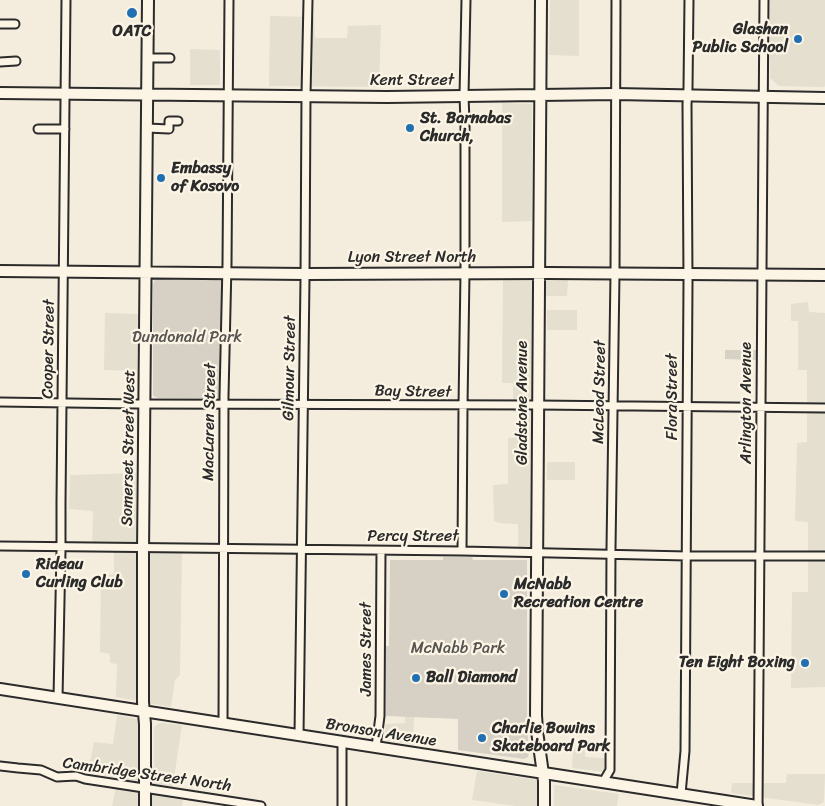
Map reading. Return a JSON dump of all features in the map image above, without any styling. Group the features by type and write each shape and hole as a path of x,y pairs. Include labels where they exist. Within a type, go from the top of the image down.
{"main road":[{"name":"Somerset Street West","path":"145,806 143,548 148,0"},
{"name":"Gladstone Avenue","path":"541,0 536,720 543,773 544,806"},
{"name":"Kent Street","path":"0,94 387,96 615,94 825,98"},
{"name":"Lyon Street North","path":"0,271 305,274 825,275"},
{"name":"Bronson Avenue","path":"0,689 757,806"}],"street":[{"name":"Cooper Street","path":"58,698 66,0"},
{"name":"MacLaren Street","path":"223,724 224,404 229,0"},
{"name":"Gilmour Street","path":"299,735 308,0"},
{"path":"462,551 466,0"},
{"name":"McLeod Street","path":"603,782 610,770 616,0"},
{"name":"Flora Street","path":"681,794 685,751 687,556 687,95 689,0"},
{"name":"Arlington Avenue","path":"757,806 764,0"},
{"path":"0,24 15,24"},
{"path":"147,58 170,58"},
{"path":"0,62 16,61"},
{"path":"147,128 169,129 169,121 178,121"},
{"path":"38,129 65,129"},
{"name":"Bay Street","path":"0,402 825,408"},
{"name":"Percy Street","path":"0,546 462,551 687,556 825,556"},
{"name":"James Street","path":"376,747 380,716 381,551"},
{"path":"342,742 342,806"},
{"name":"Cambridge Street North","path":"0,766 41,770 57,777 76,776 85,779 261,806"}],"shaded area":[{"path":"550,0 579,0 579,56 549,55"},
{"name":"Glashan Public School","path":"770,0 825,0 824,87 779,86 770,78"},
{"path":"270,16 314,17 315,38 347,38 348,26 381,25 379,87 269,86"},
{"path":"190,49 220,50 220,85 190,85"},
{"path":"502,103 532,104 532,221 502,222"},
{"path":"503,280 568,280 567,296 532,296 530,550 518,548 518,524 494,521 493,485 508,484 508,438 518,437 519,411 513,412 513,383 502,383"},
{"path":"808,302 809,312 825,313 825,687 791,688 792,592 808,592 808,522 795,521 797,443 807,442 807,370 798,370 798,321 791,321 791,304"},
{"path":"547,310 577,310 577,330 547,330"},
{"path":"105,313 138,314 137,371 104,370"},
{"path":"547,462 575,462 575,480 547,480"},
{"path":"136,473 136,553 182,553 180,675 175,680 171,707 116,697 117,664 110,663 110,654 100,652 101,575 114,574 114,552 92,552 93,511 69,509 70,475"},
{"path":"117,715 138,719 139,765 154,767 154,728 157,724 182,725 171,798 183,800 182,806 112,806 118,778 88,772 94,742 113,744"},
{"path":"405,716 414,716 413,745 385,740 386,724 405,723"},
{"path":"573,748 585,749 585,757 605,758 604,772 572,768"},
{"path":"477,771 538,780 537,806 515,806 472,800"},
{"path":"787,774 825,774 823,803 818,805 731,793 732,783 786,783"},
{"path":"554,785 619,794 617,806 554,806"}],"green space":[{"name":"Dundonald Park","path":"158,278 220,278 222,280 220,397 218,399 159,398 153,395 153,285 154,281"},
{"path":"725,350 756,350 756,360 725,359"},
{"name":"McNabb Park","path":"443,557 472,557 473,560 527,560 527,724 529,753 528,757 524,759 458,750 458,719 386,716 386,646 389,646 390,560 443,560"}],"place":[{"name":"OATC","path":"132,13"},
{"name":"Glashan Public School","path":"798,39"},
{"name":"St. Barnabas Church,","path":"410,128"},
{"name":"Embassy of Kosovo","path":"161,178"},
{"name":"Rideau Curling Club","path":"26,574"},
{"name":"McNabb Recreation Centre","path":"504,594"},
{"name":"Ten Eight Boxing","path":"805,663"},
{"name":"Ball Diamond","path":"416,678"},
{"name":"Charlie Bowins Skateboard Park","path":"482,738"}]}
